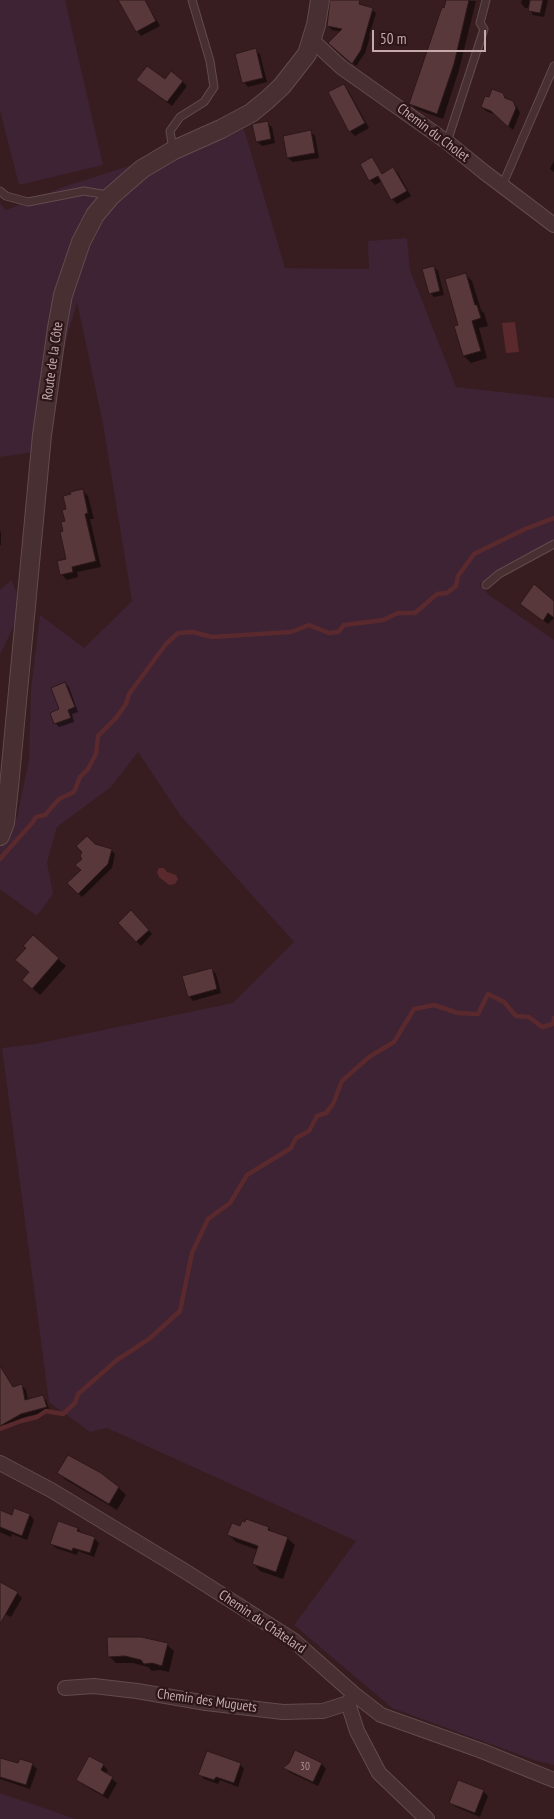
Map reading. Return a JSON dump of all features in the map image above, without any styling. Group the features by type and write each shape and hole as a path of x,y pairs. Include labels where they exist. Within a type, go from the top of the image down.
{"street":[{"name":"Route de la Côte","path":"0,836 5,823 9,787 42,435 57,328 64,295 81,242 95,215 111,196 142,170 174,150 221,129 250,113 282,86 306,54 312,40 320,0"},
{"name":"Chemin du Cholet","path":"312,40 341,67 448,142 554,225"},
{"name":"Chemin du Châtelard","path":"0,1463 84,1510 293,1640 351,1699 381,1715 482,1751 554,1780"},
{"name":"Chemin des Muguets","path":"65,1688 94,1686 206,1703 283,1712 323,1711 351,1699"},
{"path":"351,1699 357,1731 379,1772 427,1819"}],"lane":[{"path":"174,150 170,131 180,117 204,102 214,87 210,61 192,0"},
{"path":"448,142 484,29 480,23 486,0"},
{"path":"502,186 554,66"},
{"path":"0,191 6,196 28,202 84,191 111,196"},
{"path":"486,585 499,574 554,544"}],"shaded area":[{"path":"0,0 65,0 103,165 19,185 0,111"},
{"path":"244,129 285,268 369,269 368,241 407,238 410,270 456,387 554,398 554,541 479,584 489,595 554,640 554,1765 534,1760 392,1708 294,1625 356,1541 107,1428 90,1432 49,1402 2,1048 35,1044 233,1003 294,942 180,815 138,752 111,787 57,827 47,862 53,894 37,916 0,889 0,847 17,817 29,760 31,689 40,615 84,648 132,601 103,424 77,302 35,452 0,457 0,203 6,210 63,187"},
{"path":"515,322 519,352 506,353 502,323"},
{"path":"11,580 23,606 0,655 0,590"},
{"path":"159,868 164,868 167,872 176,875 178,879 175,884 169,885 159,877 157,872"},
{"path":"0,1793 76,1819 0,1819"}],"building":[{"path":"118,0 145,0 156,21 136,32"},
{"path":"330,0 360,0 359,4 373,8 361,50 352,64 328,43 342,29 327,26"},
{"path":"446,0 469,0 454,64 437,114 409,104"},
{"path":"530,0 543,0 540,13 528,11"},
{"path":"256,48 263,78 242,83 235,54"},
{"path":"147,66 165,79 171,71 183,81 167,102 136,80"},
{"path":"344,84 365,123 349,132 328,92"},
{"path":"492,89 503,93 505,98 513,101 516,108 508,127 491,111 481,107 485,96 489,97"},
{"path":"268,121 271,139 256,142 252,124"},
{"path":"311,130 315,153 287,158 283,136"},
{"path":"372,157 382,174 393,167 407,191 391,200 378,176 369,181 360,164"},
{"path":"434,266 440,291 429,294 422,269"},
{"path":"466,273 475,305 477,305 481,318 472,321 481,351 463,356 454,326 458,325 445,279"},
{"path":"83,489 88,513 85,514 96,561 72,567 73,572 60,575 57,561 66,559 60,532 63,531 61,522 65,521 62,510 66,509 63,496"},
{"path":"534,584 554,601 554,618 548,613 543,621 520,604"},
{"path":"65,682 75,707 68,710 71,718 54,724 50,713 59,709 51,688"},
{"path":"87,836 95,844 112,849 108,864 78,894 67,883 81,870 75,865 82,859 80,856 82,852 76,846"},
{"path":"131,910 149,930 136,942 118,923"},
{"path":"33,935 59,958 32,989 22,980 29,972 15,960 26,948 23,946"},
{"path":"212,968 217,989 188,997 182,976"},
{"path":"0,1366 13,1387 22,1384 25,1400 43,1395 47,1407 21,1414 0,1426"},
{"path":"68,1455 101,1473 119,1487 109,1504 57,1473"},
{"path":"14,1508 30,1514 22,1536 0,1527 0,1510 12,1515"},
{"path":"246,1519 269,1527 268,1530 288,1537 276,1572 252,1564 258,1546 227,1535 232,1523 240,1526 242,1521 245,1522"},
{"path":"58,1521 78,1528 77,1531 95,1537 90,1553 73,1548 72,1551 50,1544"},
{"path":"0,1582 18,1592 0,1624"},
{"path":"107,1637 141,1637 168,1643 162,1666 152,1663 144,1664 141,1660 125,1656 108,1657"},
{"path":"295,1750 322,1763 313,1782 283,1768 289,1763"},
{"path":"207,1751 241,1763 234,1783 216,1777 214,1780 198,1775"},
{"path":"89,1756 104,1764 101,1770 113,1777 103,1795 76,1780"},
{"path":"0,1758 18,1763 20,1759 33,1763 26,1785 0,1777"},
{"path":"458,1780 484,1790 475,1813 449,1803"}],"waterway":[{"path":"0,859 36,817 45,815 59,799 74,792 80,777 88,769 96,754 98,736 116,718 126,704 129,694 166,644 178,633 193,632 212,637 291,632 309,625 329,633 338,632 344,625 383,620 398,613 415,613 437,594 447,593 456,586 458,576 474,554 525,529 554,518"},
{"path":"0,1429 37,1417 46,1411 63,1414 75,1403 78,1394 117,1360 149,1339 180,1311 192,1253 208,1219 230,1203 247,1175 291,1148 296,1138 309,1131 317,1116 326,1113 333,1104 342,1081 369,1057 394,1042 414,1009 434,1005 458,1013 478,1014 488,994 504,1002 516,1016 529,1017 542,1027 553,1024 554,1018"}]}
